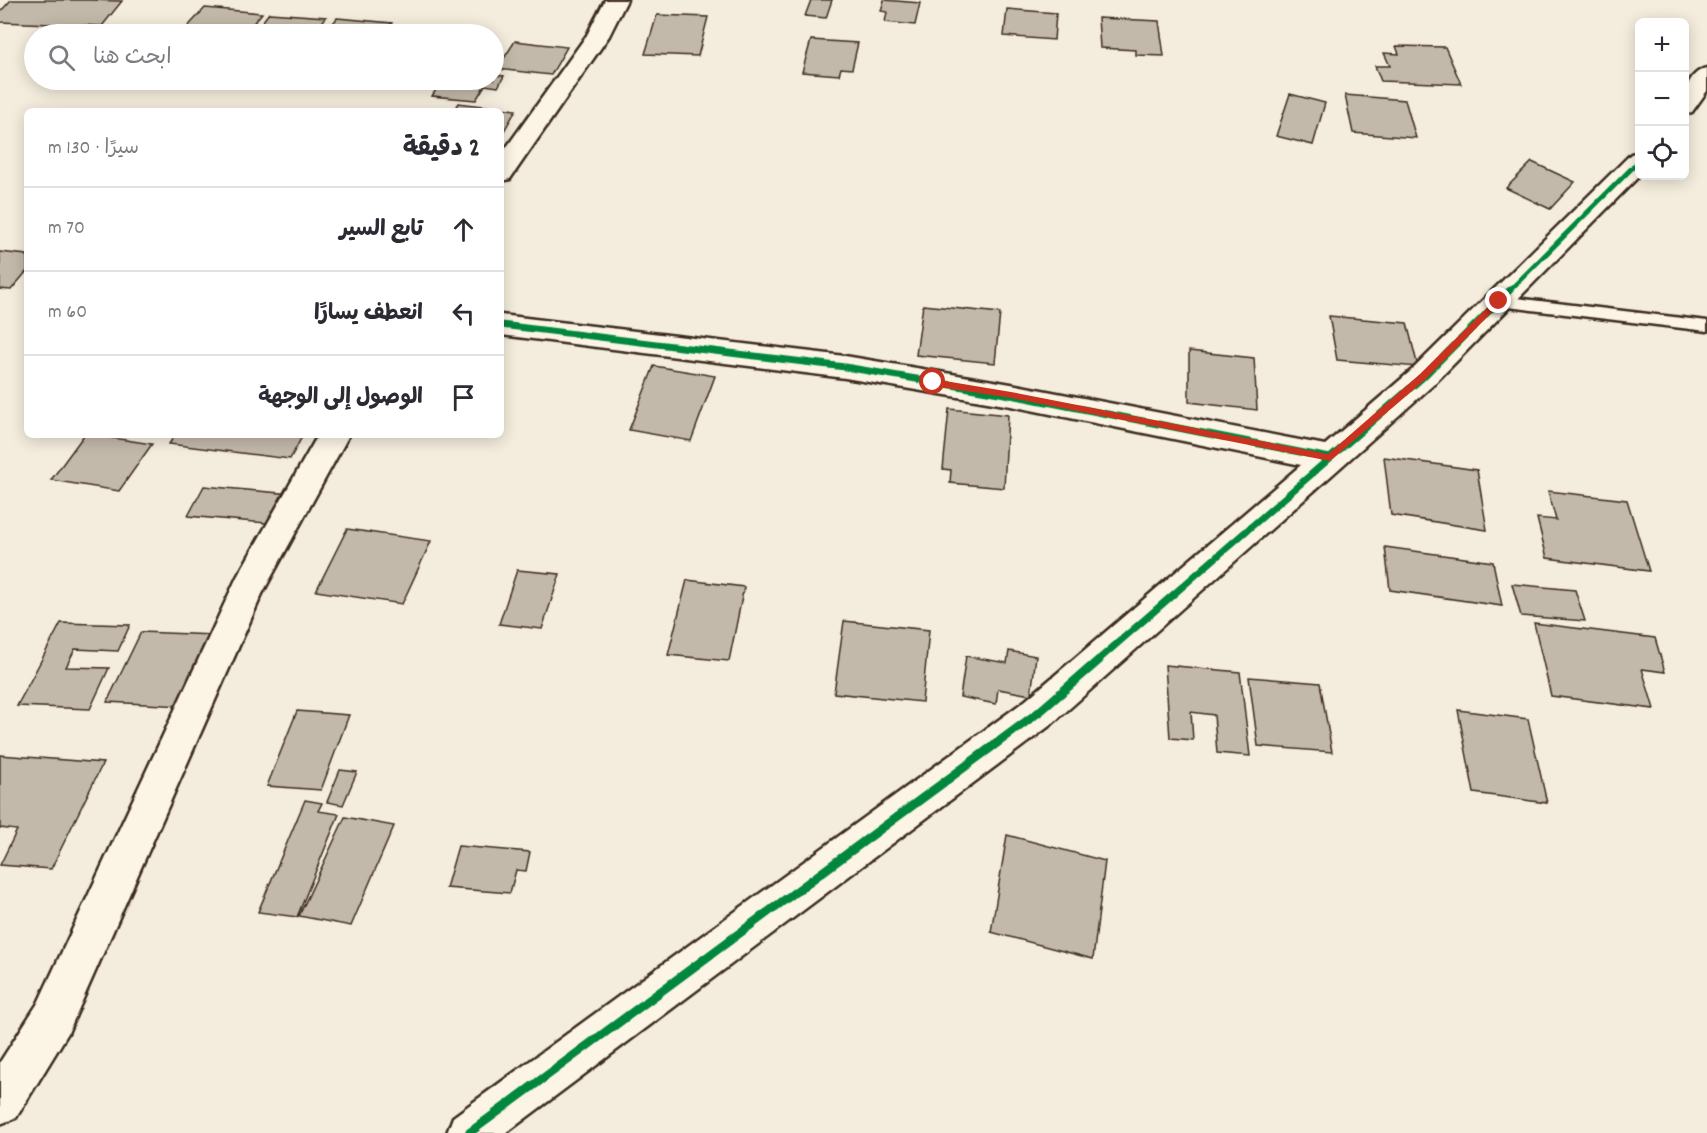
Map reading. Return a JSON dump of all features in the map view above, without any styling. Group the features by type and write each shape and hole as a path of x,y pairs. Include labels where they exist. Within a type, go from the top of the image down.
{"street":[{"path":"504,169 598,36 616,0"},
{"path":"1689,99 1707,75"},
{"path":"469,1133 1039,712 1423,377 1635,165"},
{"path":"504,325 845,367 1011,395 1330,458"},
{"path":"0,1102 53,1018 249,587 332,438"}],"lane":[{"path":"1499,301 1707,326"}],"building":[{"path":"11,0 122,1 104,24 0,22 0,12"},
{"path":"811,0 832,0 826,18 805,16"},
{"path":"884,0 920,3 915,25 885,22 887,12 881,11"},
{"path":"205,8 262,13 253,24 190,24"},
{"path":"1007,9 1056,13 1054,40 1004,36"},
{"path":"269,13 326,17 321,24 261,24"},
{"path":"657,15 708,17 698,56 645,54"},
{"path":"337,18 392,23 391,24 332,24"},
{"path":"1098,18 1159,21 1164,56 1136,55 1136,50 1100,48"},
{"path":"811,40 858,43 852,69 841,68 839,75 802,72"},
{"path":"515,41 567,47 551,75 504,70 504,58"},
{"path":"1396,46 1445,47 1461,84 1381,81 1375,66 1390,66 1384,53 1399,54"},
{"path":"436,90 482,90 476,100 432,96"},
{"path":"1290,94 1325,103 1313,145 1276,136"},
{"path":"1345,95 1405,100 1416,138 1353,133"},
{"path":"458,103 499,108 455,108"},
{"path":"504,109 516,110 504,131"},
{"path":"1532,162 1575,182 1550,209 1506,188"},
{"path":"0,252 24,255 24,275 11,290 0,289"},
{"path":"923,305 1000,313 995,363 916,355"},
{"path":"1329,316 1407,323 1418,367 1337,360"},
{"path":"1189,351 1254,358 1257,410 1189,402"},
{"path":"654,366 715,376 691,441 629,430"},
{"path":"949,409 1008,415 1004,488 950,483 951,470 943,469"},
{"path":"82,438 113,438 152,444 119,491 51,480"},
{"path":"173,438 301,438 290,459 169,444"},
{"path":"1384,457 1477,470 1487,530 1391,515"},
{"path":"204,486 291,494 277,524 188,516"},
{"path":"1548,491 1627,500 1649,571 1547,558 1537,518 1556,520"},
{"path":"347,529 431,541 402,604 316,591"},
{"path":"1385,547 1493,562 1502,606 1390,590"},
{"path":"517,570 560,574 542,629 499,624"},
{"path":"687,580 744,587 729,661 668,655"},
{"path":"1512,584 1575,590 1585,621 1521,616"},
{"path":"844,621 929,630 922,702 834,693"},
{"path":"61,623 130,625 118,651 75,649 66,667 109,668 90,709 17,706"},
{"path":"1534,623 1655,638 1665,672 1642,669 1654,709 1551,696"},
{"path":"141,632 214,635 183,706 107,702"},
{"path":"1009,651 1036,656 1031,695 998,689 996,704 960,697 966,656 1007,663"},
{"path":"1165,665 1240,672 1250,756 1217,753 1214,715 1191,712 1193,740 1170,738"},
{"path":"1249,677 1320,683 1332,752 1258,746"},
{"path":"1458,710 1528,719 1547,803 1474,793"},
{"path":"297,711 349,715 321,790 267,786"},
{"path":"0,755 103,763 51,869 0,865 17,830 0,828"},
{"path":"340,770 357,772 343,805 327,802"},
{"path":"305,800 322,803 318,811 339,814 297,917 258,912"},
{"path":"345,817 394,826 351,926 299,916"},
{"path":"1007,835 1105,861 1093,959 991,932"},
{"path":"458,846 530,852 526,871 516,870 510,893 446,888"}],"cycle path":[{"path":"469,1133 1039,712 1423,377 1635,165"},
{"path":"504,325 845,367 1011,395 1330,458"}],"route":[{"path":"933,382 1011,395 1330,458 1423,377 1499,301"}]}
